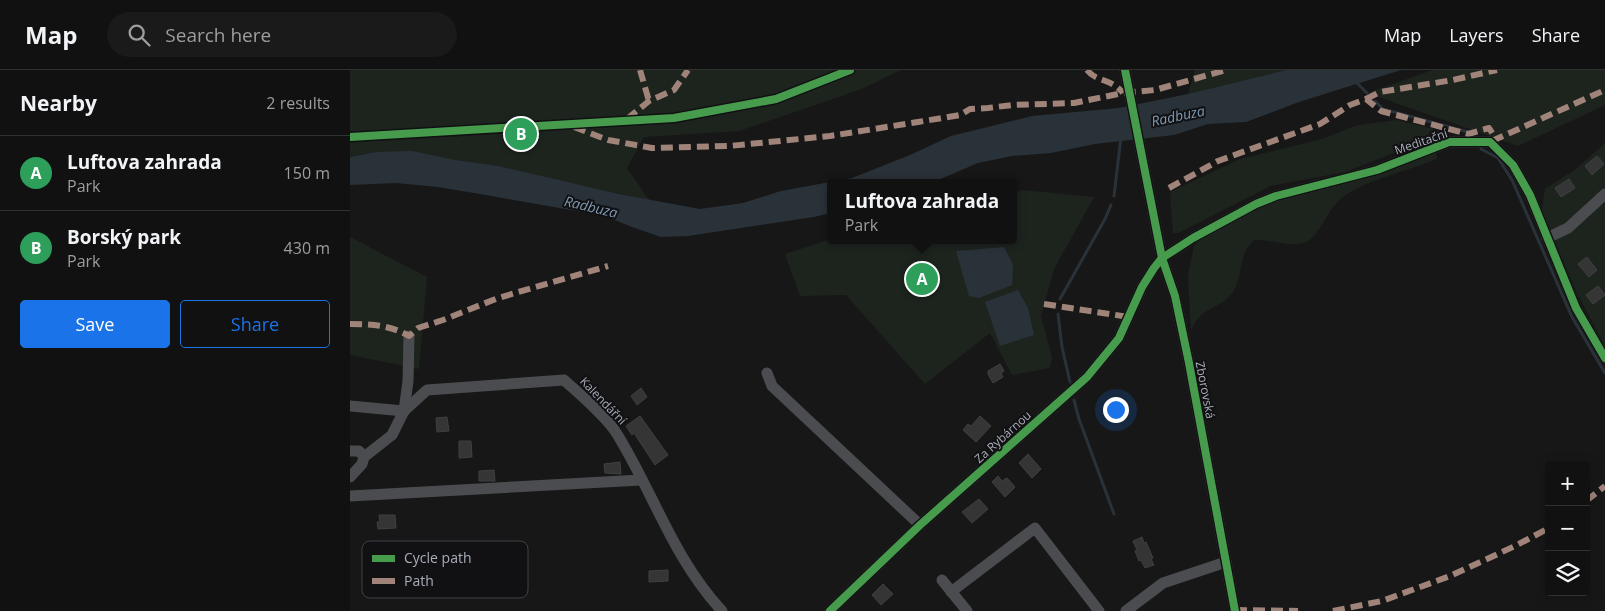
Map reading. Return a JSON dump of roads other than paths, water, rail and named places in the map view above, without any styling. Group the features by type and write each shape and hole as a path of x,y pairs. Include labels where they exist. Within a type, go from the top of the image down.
{"street":[{"name":"Zborovská","path":"1125,70 1162,258 1175,296 1235,611"},
{"name":"Meditační","path":"1162,258 1256,204 1276,196 1377,170 1450,142 1490,142 1513,165 1530,195 1576,308 1605,358"},
{"path":"1547,238 1568,228 1605,194"},
{"name":"Za Rybárnou","path":"830,611 920,525 1087,378 1119,338 1142,288 1162,258"},
{"path":"350,477 362,464 364,457 392,435 404,411 408,381 409,336"},
{"path":"767,373 772,386 920,525"},
{"name":"Kalendářní","path":"404,411 427,390 564,380 584,398 616,433 672,541 706,593 722,611"},
{"path":"350,406 404,411"},
{"path":"350,450 359,451 364,457"},
{"path":"350,496 642,480"},
{"path":"952,592 1035,528 1099,611"},
{"path":"1126,611 1163,583 1226,562"},
{"path":"942,580 967,611"}],"water":[{"name":"Radbuza","path":"1286,70 1401,70 1299,102 1246,122 1208,124 1174,135 1095,144 1051,153 1012,156 978,163 940,179 847,179 910,155 951,136 1032,116 1119,108 1188,94"},
{"name":"Radbuza","path":"412,151 498,166 619,194 700,209 743,203 781,191 827,183 827,214 688,236 661,237 605,216 438,187 396,183 350,185 350,157 376,152"},
{"path":"1004,247 1013,265 1012,285 979,298 969,296 956,251"},
{"path":"1018,290 1028,308 1034,335 1000,346 985,302"}],"waterway":[{"path":"1355,81 1367,93"},
{"path":"1375,101 1383,109 1468,132"},
{"path":"1114,196 1121,137"},
{"path":"1481,149 1498,158 1512,180 1572,317 1605,373"},
{"path":"1060,299 1111,205"},
{"path":"1058,314 1062,347 1070,382"},
{"path":"1074,400 1079,419 1114,514"}],"place":[{"name":"Borský park","path":"521,134"},
{"name":"Luftova zahrada","path":"922,279"}]}
